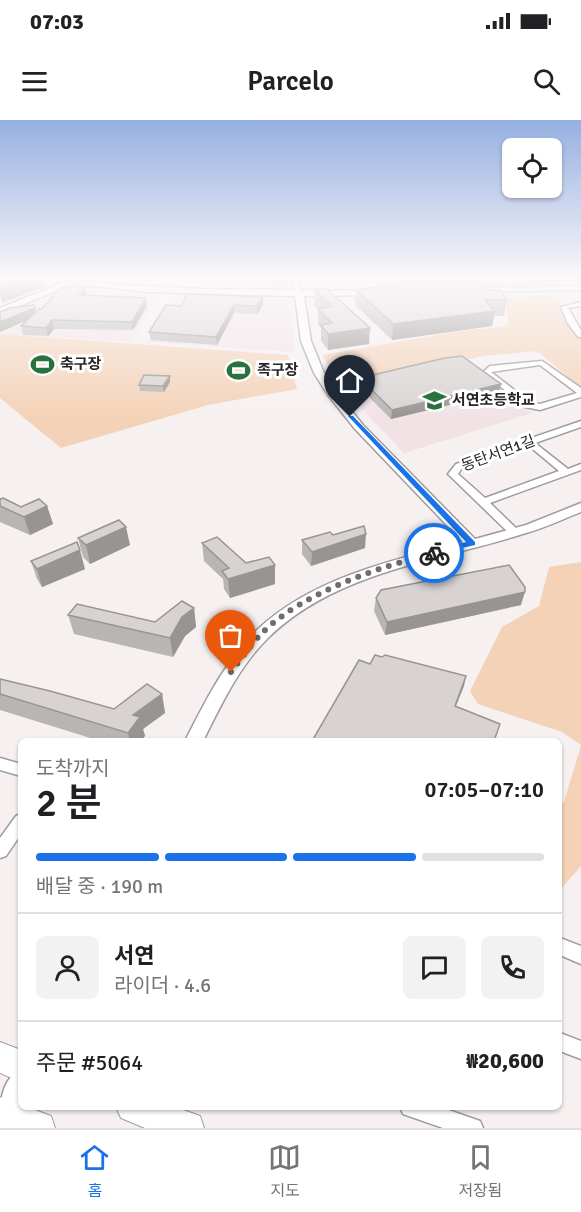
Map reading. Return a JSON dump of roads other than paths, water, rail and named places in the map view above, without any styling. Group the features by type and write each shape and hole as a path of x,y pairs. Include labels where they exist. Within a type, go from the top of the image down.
{"main road":[{"path":"0,1057 18,1065"},
{"path":"140,1110 188,1128"},
{"path":"2,1114 39,1128"}],"street":[{"path":"304,325 306,341 319,372 333,395 359,427 472,543"},
{"path":"542,363 581,393 540,407 528,405 487,372 490,368 542,363"},
{"name":"동탄서연1길","path":"483,502 453,474 455,469 581,424"},
{"path":"530,442 566,472"},
{"path":"515,533 483,502 581,467"},
{"path":"196,738 231,672 263,632 285,615 360,578 426,555 515,533 581,507"},
{"path":"0,764 18,769"},
{"path":"0,850 18,825"},
{"path":"562,948 581,955"},
{"path":"562,1042 581,1050"},
{"path":"2,1114 18,1087"},
{"path":"419,1110 473,1128"}],"place":[{"name":"축구장","path":"42,364"},
{"name":"족구장","path":"239,370"},
{"name":"서연초등학교","path":"434,400"}]}
